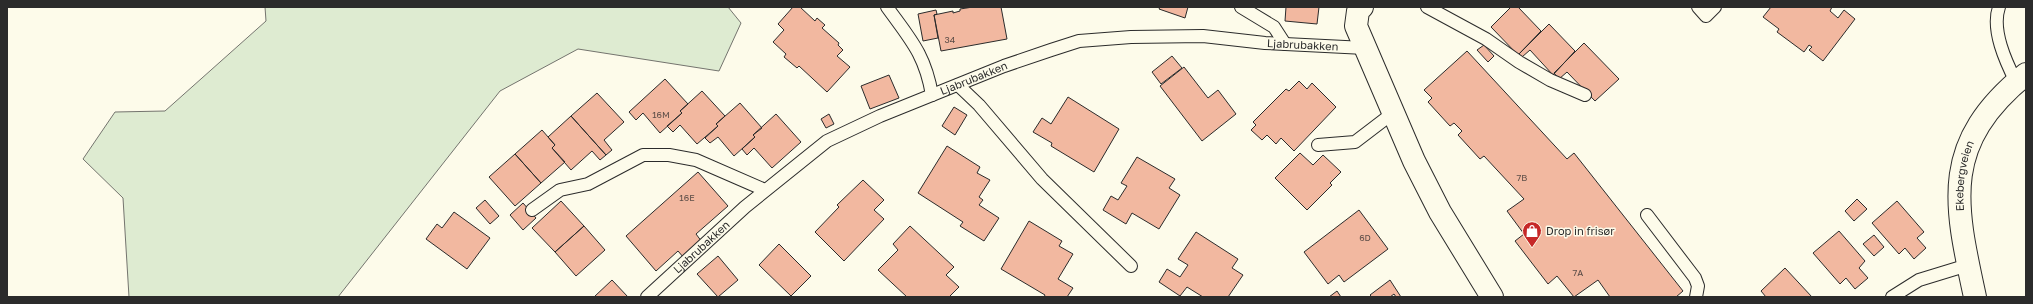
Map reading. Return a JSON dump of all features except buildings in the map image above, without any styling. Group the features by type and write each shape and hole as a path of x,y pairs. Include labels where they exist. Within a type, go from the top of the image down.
{"street":[{"path":"1362,7 1358,11 1356,26 1364,48 1393,113 1440,212 1492,297"},
{"name":"Ekebergveien","path":"1975,297 1959,211 1959,191 1963,161 1974,133 2021,78"}],"lane":[{"path":"887,7 917,49 928,72 932,95"},
{"path":"1241,7 1274,26 1285,44"},
{"path":"1427,7 1486,39 1519,62 1550,80 1585,95"},
{"path":"1698,7 1706,16 1715,7"},
{"path":"1999,7 1997,13 1998,33 2008,65 2021,78"},
{"name":"Ljabrubakken","path":"647,297 765,190 827,141 880,116 1004,66 1079,42 1131,37 1203,36 1285,44 1364,48"},
{"path":"958,85 979,105 1042,179 1131,266"},
{"path":"1318,145 1355,142 1393,113"},
{"path":"532,210 560,190 588,184 643,155 669,155 696,160 765,190"},
{"path":"1647,215 1695,278 1698,286 1696,297"},
{"path":"1892,297 1919,280 1968,265"}],"green space":[{"path":"265,7 728,7 741,23 719,71 578,49 500,91 338,297 129,297 123,198 83,159 115,112 165,111 266,21"}],"place":[{"name":"Drop in frisør","path":"1532,248"}]}
